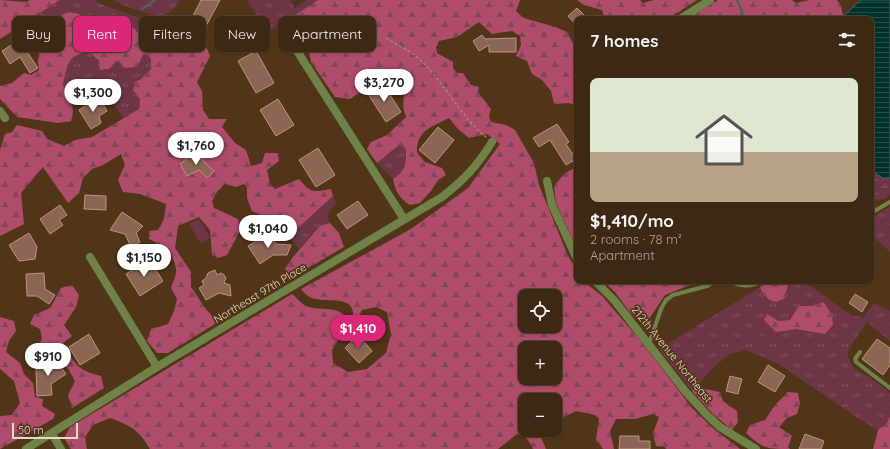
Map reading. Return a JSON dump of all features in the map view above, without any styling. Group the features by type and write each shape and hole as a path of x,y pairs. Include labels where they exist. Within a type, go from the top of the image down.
{"street":[{"path":"685,16 710,0"},
{"path":"298,52 404,219"},
{"name":"Northeast 97th Place","path":"26,449 157,367 442,197 464,179 481,160 492,142"},
{"path":"547,181 552,205 574,253"},
{"path":"90,257 157,367"},
{"name":"212th Avenue Northeast","path":"598,284 614,300 686,391 707,415 720,427 756,449"},
{"path":"52,434 61,449"}],"lane":[{"path":"874,211 890,202"},
{"path":"649,345 666,300 673,295 710,284"},
{"path":"735,284 740,286 751,286 756,284"},
{"path":"860,352 855,359 856,362 890,388"}],"path":[{"path":"386,38 396,45 410,51 418,58 439,81 449,96 476,128 492,142"}],"green space":[{"path":"0,0 26,2 30,0 60,0 35,16 12,16 12,31 0,39"},
{"path":"60,0 93,0 139,18 139,34 134,28 131,27 131,16 90,16 79,13 73,16 73,18 65,25 65,16 36,16"},
{"path":"114,0 180,0 172,11 163,15 158,15 137,10"},
{"path":"247,0 290,0 295,8 307,0 318,0 293,16 278,16 278,26 270,31 270,16 258,16"},
{"path":"318,0 520,0 516,11 524,18 567,32 574,45 574,104 568,103 554,104 551,91 542,80 532,74 527,61 516,56 521,45 520,36 512,31 492,34 479,22 457,37 439,41 436,47 437,53 453,62 453,68 457,73 463,73 471,85 479,87 478,92 491,109 489,116 491,122 506,125 515,130 534,163 539,185 568,256 574,266 574,284 587,284 602,296 640,340 692,408 714,429 740,449 666,449 665,447 656,446 653,433 659,417 653,414 635,419 616,419 610,431 614,449 603,449 596,440 599,419 595,415 576,411 564,417 562,416 562,393 518,393 518,434 498,449 150,449 142,437 133,429 110,418 93,425 85,437 87,449 71,449 64,438 70,427 292,294 304,305 314,308 335,310 344,315 343,330 332,350 333,363 348,372 367,369 386,353 391,334 387,312 376,307 362,310 358,318 353,319 353,311 346,303 341,301 322,300 307,296 301,289 411,229 468,188 500,144 487,134 469,138 458,129 449,118 426,130 419,139 417,153 425,162 442,168 446,175 438,180 431,191 420,203 410,205 398,194 393,179 403,170 406,159 406,149 399,145 377,163 367,149 371,142 387,135 406,117 403,107 404,95 402,80 389,73 350,99 335,97 311,62 309,52 376,52 376,16 294,16"},
{"path":"577,0 640,0 643,3 654,0 697,0 673,16 604,16 602,10 584,5"},
{"path":"718,0 792,0 796,3 809,0 837,0 841,6 843,16 692,16"},
{"path":"69,12 90,16 73,16 73,52 90,52 82,53 72,58 67,67 63,85 73,107 71,121 58,123 17,117 0,99 0,86 12,83 24,73 31,75 39,70 39,52 65,52 65,16 60,16"},
{"path":"131,27 139,34 139,52 206,52 206,46 210,56 197,82 202,91 203,110 209,119 227,119 222,127 235,143 246,150 251,166 262,163 265,153 278,153 279,161 267,170 270,184 275,189 299,179 313,191 331,189 333,196 289,236 278,235 272,232 264,218 252,211 247,198 247,188 244,184 236,187 225,184 217,192 212,201 214,208 238,219 241,229 227,255 218,258 212,255 210,230 199,217 178,226 175,248 191,272 191,287 213,317 215,324 168,353 157,353 147,341 151,329 168,324 174,311 177,299 171,288 176,272 173,259 163,247 149,239 149,231 158,230 164,219 166,204 140,194 123,192 118,180 125,165 121,154 103,165 92,169 83,178 79,193 68,203 43,167 21,193 24,224 0,236 0,150 5,134 12,132 17,125 42,131 47,139 64,146 75,140 92,137 139,109 140,99 133,90 135,82 141,79 151,69 151,59 144,53 137,67 125,68 118,60 109,69 100,70 99,61 90,52 131,52"},
{"path":"90,52 99,61 100,70 109,69 118,60 144,53 152,59 151,69 133,90 140,99 139,110 124,119 95,77 82,84 70,98 63,85 70,62 73,58 82,53"},
{"path":"399,145 406,149 405,163 401,173 393,179 377,163"},
{"path":"574,168 574,242 556,203 554,186 565,173"},
{"path":"874,169 890,176 890,195 883,199 874,200"},
{"path":"333,196 336,203 327,214 330,223 320,226 299,249 289,236"},
{"path":"890,206 890,252 874,237 874,216"},
{"path":"199,219 210,238 201,244 189,224"},
{"path":"330,223 339,233 344,247 291,278 285,269 293,257 320,226"},
{"path":"606,284 692,284 665,295 649,319 638,320 631,314 615,292"},
{"path":"765,284 808,284 852,316 860,316 863,318 874,303 890,311 890,341 867,322 847,354 853,368 875,381 890,393 890,416 887,423 878,430 777,363 746,350 730,354 716,365 692,391 659,349"},
{"path":"765,284 788,284 785,298 776,302 766,297 760,287"},
{"path":"72,285 79,295 76,307 64,325 72,336 63,343 73,361 77,365 86,371 101,376 104,388 72,408 68,395 75,381 69,370 52,351 43,353 38,347 42,338 40,329 30,324 34,315 50,308 61,288"},
{"path":"823,302 832,314 833,325 825,334 796,329 776,332 764,320 767,314 778,321 790,320 799,306 813,306"},
{"path":"0,317 14,321 16,331 9,341 6,352 20,363 24,374 33,383 35,397 43,399 42,406 55,414 53,419 0,449 0,416 12,415 20,403 14,381 0,369"},
{"path":"749,327 767,341 760,350 742,336"},
{"path":"698,384 705,389 720,392 723,401 737,411 738,422 732,430 713,414 692,391"},
{"path":"788,392 798,393 800,404 797,414 787,418 779,427 792,436 788,447 790,449 776,449 761,445 746,433 750,425 765,420 775,405"},
{"path":"890,416 890,449 873,449 878,430 887,423"},
{"path":"525,437 541,437 546,449 533,449"}],"water":[{"path":"861,0 890,0 890,178 884,179 874,172 874,16 843,16"}],"building":[{"path":"201,0 220,0 206,26 206,16 193,16"},
{"path":"577,8 585,16 574,16 574,23 568,16"},
{"path":"482,35 485,39 516,38 516,52 489,52 489,45 479,51 473,41"},
{"path":"12,45 12,52 27,52 38,68 30,73 20,57 10,64 2,51"},
{"path":"257,52 274,83 256,93 238,61"},
{"path":"383,84 401,112 386,122 368,94"},
{"path":"99,97 107,111 99,116 101,123 91,129 79,110"},
{"path":"278,99 294,125 276,136 260,110"},
{"path":"557,124 569,142 566,144 574,156 574,160 566,165 550,140 539,147 533,138"},
{"path":"438,127 454,140 435,163 419,150"},
{"path":"318,148 335,175 316,187 299,160"},
{"path":"193,154 194,156 200,154 204,162 214,171 207,178 199,170 187,176 180,164 186,160 185,158"},
{"path":"85,195 106,196 106,210 84,209"},
{"path":"358,201 368,215 347,229 337,215"},
{"path":"60,205 67,215 59,220 63,225 50,234 40,219"},
{"path":"122,212 143,226 136,233 140,242 131,247 125,234 110,230"},
{"path":"29,233 37,247 35,259 19,261 9,245"},
{"path":"269,233 276,244 291,245 287,255 273,255 260,264 248,246"},
{"path":"149,259 163,281 140,296 126,274"},
{"path":"215,270 217,275 221,273 226,278 224,283 230,285 231,296 219,293 206,300 199,288 204,285 202,281 206,278 208,273"},
{"path":"44,273 45,289 55,295 49,304 37,296 27,296 26,274"},
{"path":"855,294 868,302 862,312 849,303"},
{"path":"89,334 100,353 80,365 69,347"},
{"path":"358,335 372,351 359,363 345,348"},
{"path":"877,339 890,348 890,365 883,375 862,359"},
{"path":"54,357 66,374 51,384 52,395 37,396 36,369"},
{"path":"768,365 785,376 775,392 758,382"},
{"path":"730,376 742,379 738,394 726,391"},
{"path":"805,434 824,441 821,449 799,449"},
{"path":"620,436 639,436 639,441 650,441 650,449 619,449"}],"waterway":[{"path":"142,9 155,0"},
{"path":"737,0 742,11 741,16"}]}
